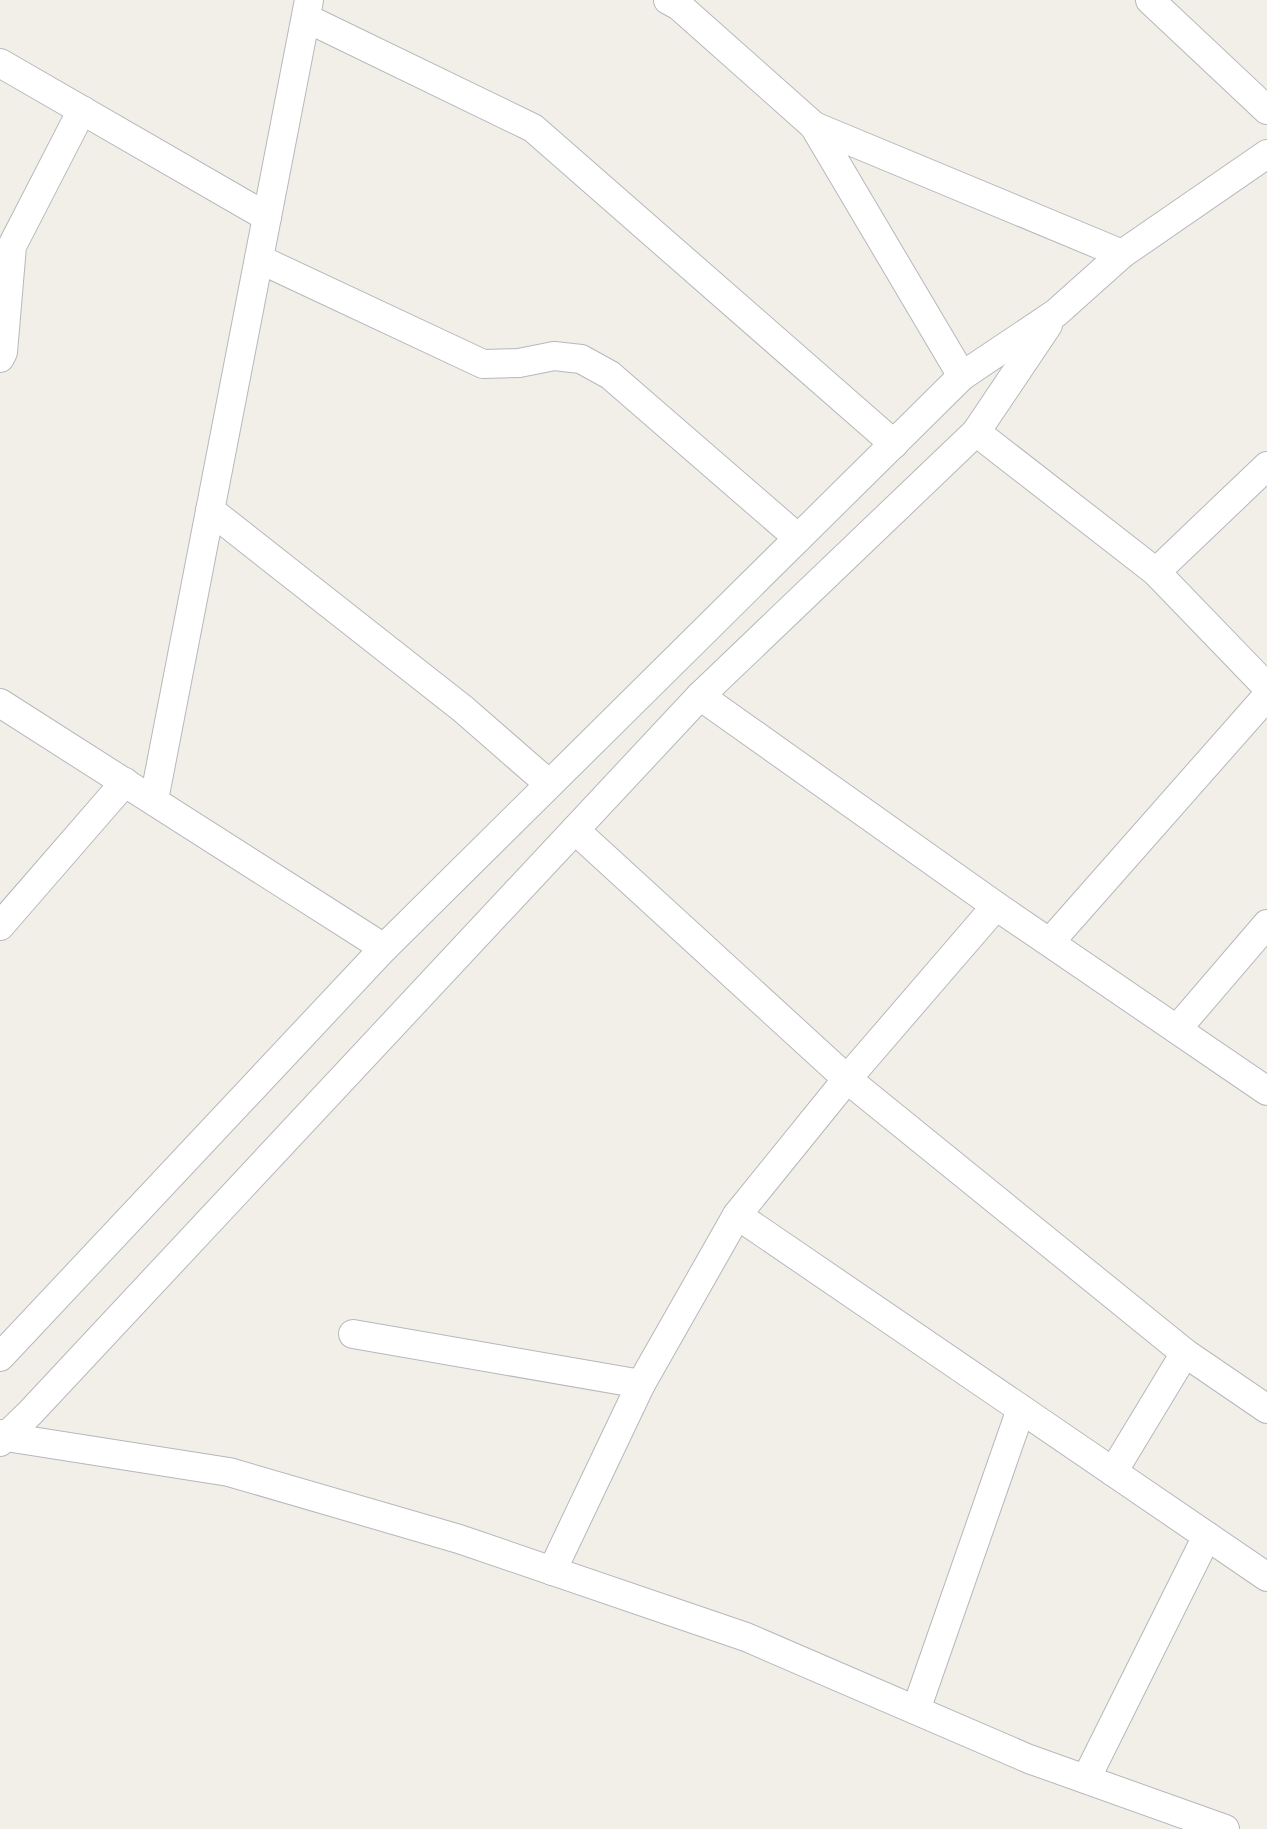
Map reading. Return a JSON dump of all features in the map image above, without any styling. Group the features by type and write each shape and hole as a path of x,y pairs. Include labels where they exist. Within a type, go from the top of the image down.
{"street":[{"path":"668,0 679,6 814,126 962,376"},
{"path":"1150,0 1267,110"},
{"path":"154,800 308,9 534,128 894,444"},
{"path":"0,63 267,217"},
{"path":"0,358 3,352 12,246 82,110"},
{"path":"814,126 1122,254"},
{"path":"0,1357 384,948 962,376 1056,313 1122,254 1267,154"},
{"path":"259,259 483,364 519,363 554,356 581,359 610,375 798,538"},
{"path":"2,1438 700,696 976,432 1056,313"},
{"path":"976,432 1156,572 1267,686"},
{"path":"1156,572 1267,466"},
{"path":"210,510 463,709 550,784"},
{"path":"700,696 996,906 1267,1091"},
{"path":"1050,942 1267,696"},
{"path":"0,703 384,948"},
{"path":"0,926 125,782"},
{"path":"575,830 847,1079 1185,1353 1267,1409"},
{"path":"552,1571 641,1384 737,1215 847,1079 996,906"},
{"path":"1177,1029 1267,924"},
{"path":"737,1215 1267,1577"},
{"path":"353,1334 641,1384"},
{"path":"1114,1472 1185,1353"},
{"path":"916,1710 1022,1409"},
{"path":"2,1438 229,1472 459,1539 746,1637 1029,1759 1225,1829"},
{"path":"1086,1779 1207,1536"}]}
